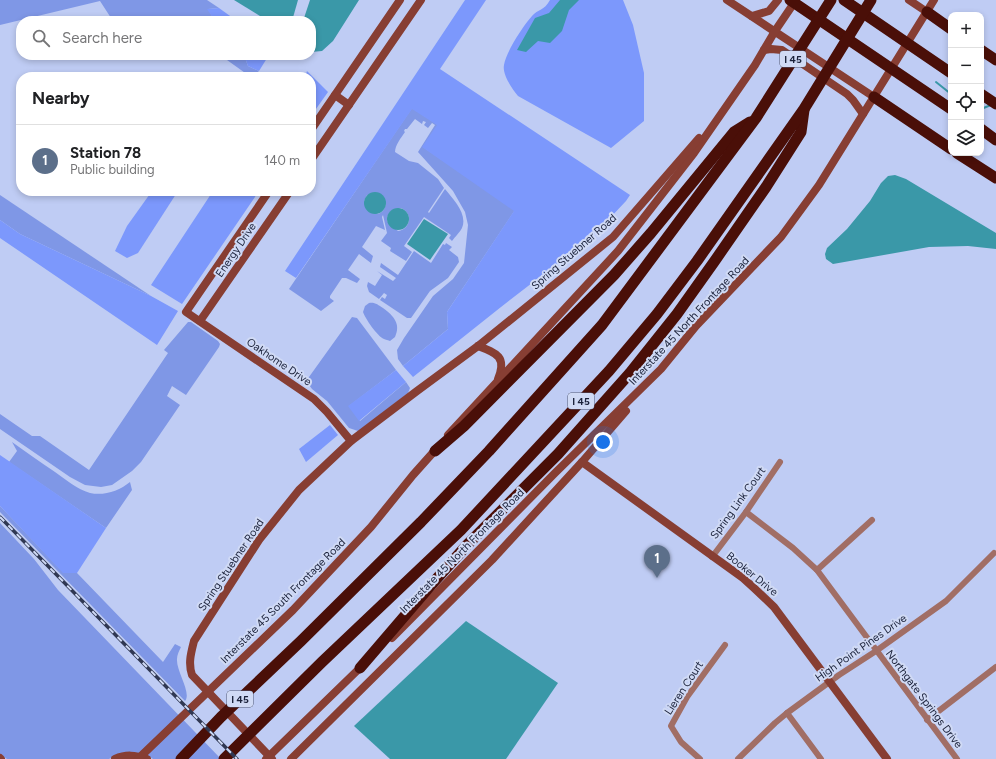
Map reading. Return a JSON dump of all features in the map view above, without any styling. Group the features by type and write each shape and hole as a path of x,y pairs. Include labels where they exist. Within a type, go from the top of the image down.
{"highway":[{"path":"792,0 948,107"},
{"name":"I 45","path":"180,759 421,522 489,451 602,325 756,118 830,0"},
{"path":"844,0 948,71"},
{"name":"I 45","path":"224,759 322,662 460,530 609,371 657,314 697,261 804,110 871,0"},
{"path":"926,12 948,27"},
{"path":"984,52 996,60"},
{"path":"984,96 996,104"},
{"path":"874,97 948,148"},
{"path":"360,668 467,545 558,454 630,373 677,314 770,180 801,132 804,110"},
{"path":"435,451 464,426 614,275 652,233 734,132 756,118"},
{"path":"984,132 996,140"},
{"path":"962,156 996,178"}],"main road":[{"path":"316,123 400,0"},
{"path":"316,153 421,0"},
{"path":"727,0 874,97"},
{"path":"752,16 760,15 769,11 778,0"},
{"path":"435,451 459,421 618,251 694,153 723,112 764,50 792,0"},
{"path":"909,0 926,12"},
{"name":"Interstate 45 North Frontage Road","path":"360,668 397,633 555,473 661,369 696,326 782,237 819,185 934,0"},
{"path":"764,50 782,50 838,88 853,100 862,114"},
{"path":"335,95 349,105"},
{"name":"Spring Stuebner Road","path":"272,759 192,675 190,667 190,656 194,641 264,534 299,490 351,441 478,346 613,237 723,112"},
{"name":"Energy Drive","path":"186,312 266,196"},
{"name":"Energy Drive","path":"200,322 287,196"},
{"name":"Oakhome Drive","path":"186,312 314,399 351,441"},
{"path":"478,346 496,354 501,361 502,370 497,382"},
{"path":"291,759 492,560 582,462 661,369"},
{"name":"Interstate 45 South Frontage Road","path":"138,759 293,610 370,528 413,475 435,451"},
{"name":"Booker Drive","path":"582,462 754,588 774,607 887,759"},
{"path":"266,759 360,668"},
{"path":"115,759 133,755 147,759"}],"street":[{"name":"Spring Link Court","path":"712,557 746,512 780,462"},
{"name":"Northgate Springs Drive","path":"746,512 793,548 817,570 957,759"},
{"path":"817,570 872,520"},
{"name":"High Point Pines Drive","path":"738,759 787,713 946,601 994,553"},
{"name":"Lieren Court","path":"700,759 681,742 671,726 688,697 725,645"},
{"path":"928,720 996,667"},
{"path":"787,713 821,759"}],"shaded area":[{"path":"0,0 207,0 219,8 208,9 212,16 110,16 100,1 38,16 16,16 16,21 0,25"},
{"path":"234,0 298,0 293,16 260,16"},
{"path":"310,0 359,0 333,41 322,51 316,52 316,16 305,16"},
{"path":"465,0 486,0 440,69 630,195 593,236 413,377 403,366 448,329 447,312 514,211 422,147 437,125 412,109 296,278 285,271"},
{"path":"550,0 623,0 633,25 644,73 644,121 611,148 518,96 504,73 505,60 515,39 532,16 546,6"},
{"path":"560,0 579,0 569,10 562,31 550,43 538,41 526,52 517,50 535,18 549,13"},
{"path":"219,8 230,16 212,16 207,9"},
{"path":"227,60 246,60 248,66 259,71 244,72"},
{"path":"246,60 266,60 259,71 248,66"},
{"path":"316,80 328,92 316,109"},
{"path":"412,108 438,125 423,147 515,210 447,312 448,329 403,366 398,359 397,350 404,338 433,296 453,279 464,263 468,225 465,212 453,191 418,152 435,125 432,123 428,128 424,125 426,122 423,121 422,124 415,119 407,129 405,129 405,132 397,144 395,152 409,161 418,163 438,179 444,188 428,212 429,213 445,189 459,207 463,217 462,228 460,231 452,241 449,238 451,235 424,217 404,246 412,252 406,261 390,251 391,248 381,241 387,233 383,215 382,217 385,230 376,226 362,247 373,256 371,263 359,254 348,270 360,279 357,283 346,278 342,278 330,296 330,298 334,301 321,311 289,289","holes":["367,195 386,203 384,209 378,214 364,201","401,208 407,213 409,221 406,227 398,231 387,221 387,217 391,211"]},
{"path":"895,175 906,179 996,233 996,249 968,246 929,247 833,264 826,259 825,254 827,248 847,229 870,201 881,183 888,176"},
{"path":"375,192 383,195 386,203 383,211 375,214 367,211 364,203 367,195"},
{"path":"0,195 151,296 20,234 0,220"},
{"path":"148,196 175,196 138,253 127,258 115,251 127,226"},
{"path":"210,196 256,196 182,304 151,285"},
{"path":"398,208 406,211 409,219 406,227 398,230 390,227 387,219 390,211"},
{"path":"424,219 448,234 430,260 407,244"},
{"path":"0,220 20,234 151,296 178,311 157,345 0,238"},
{"path":"446,243 452,247 449,250 458,257 459,262 448,278 430,291 411,318 407,318 380,300 382,297 385,299 387,295 384,293 379,299 369,292 367,286 368,282 375,286 382,275 377,271 393,281 396,278 380,267 381,263 398,275 414,251 431,263 443,244 445,245"},
{"path":"369,303 375,303 383,308 393,317 397,324 397,332 395,337 390,341 381,337 366,318 363,312 365,306"},
{"path":"352,317 357,318 396,370 349,406 360,421 406,382 410,388 408,393 358,431 349,428 327,401 312,389 307,382 309,377"},
{"path":"188,322 191,322 218,341 220,344 219,347 186,395 172,386 167,396 180,405 141,462 132,471 112,485 101,487 85,485 70,477 0,429 0,414 32,436 40,436 89,470 168,353 164,350"},
{"path":"396,370 406,382 359,421 348,406"},
{"path":"330,425 338,435 306,462 299,449"},
{"path":"12,442 72,484 90,493 106,493 121,488 130,482 132,490 106,528 9,462 17,451"},
{"path":"0,455 106,528 77,573 63,573 0,506"},
{"path":"0,506 63,572 77,573 163,662 175,644 181,647 177,656 177,664 187,693 185,701 0,512"},
{"path":"0,523 34,559 58,590 221,759 153,759 150,757 114,756 109,759 7,759 0,754"},
{"path":"466,621 558,683 506,759 390,759 354,726"}],"waterway":[{"path":"936,82 948,92"},
{"path":"984,108 991,105"}],"railway":[{"path":"0,517 237,759"}],"place":[{"name":"Station 78","path":"657,578"}]}
